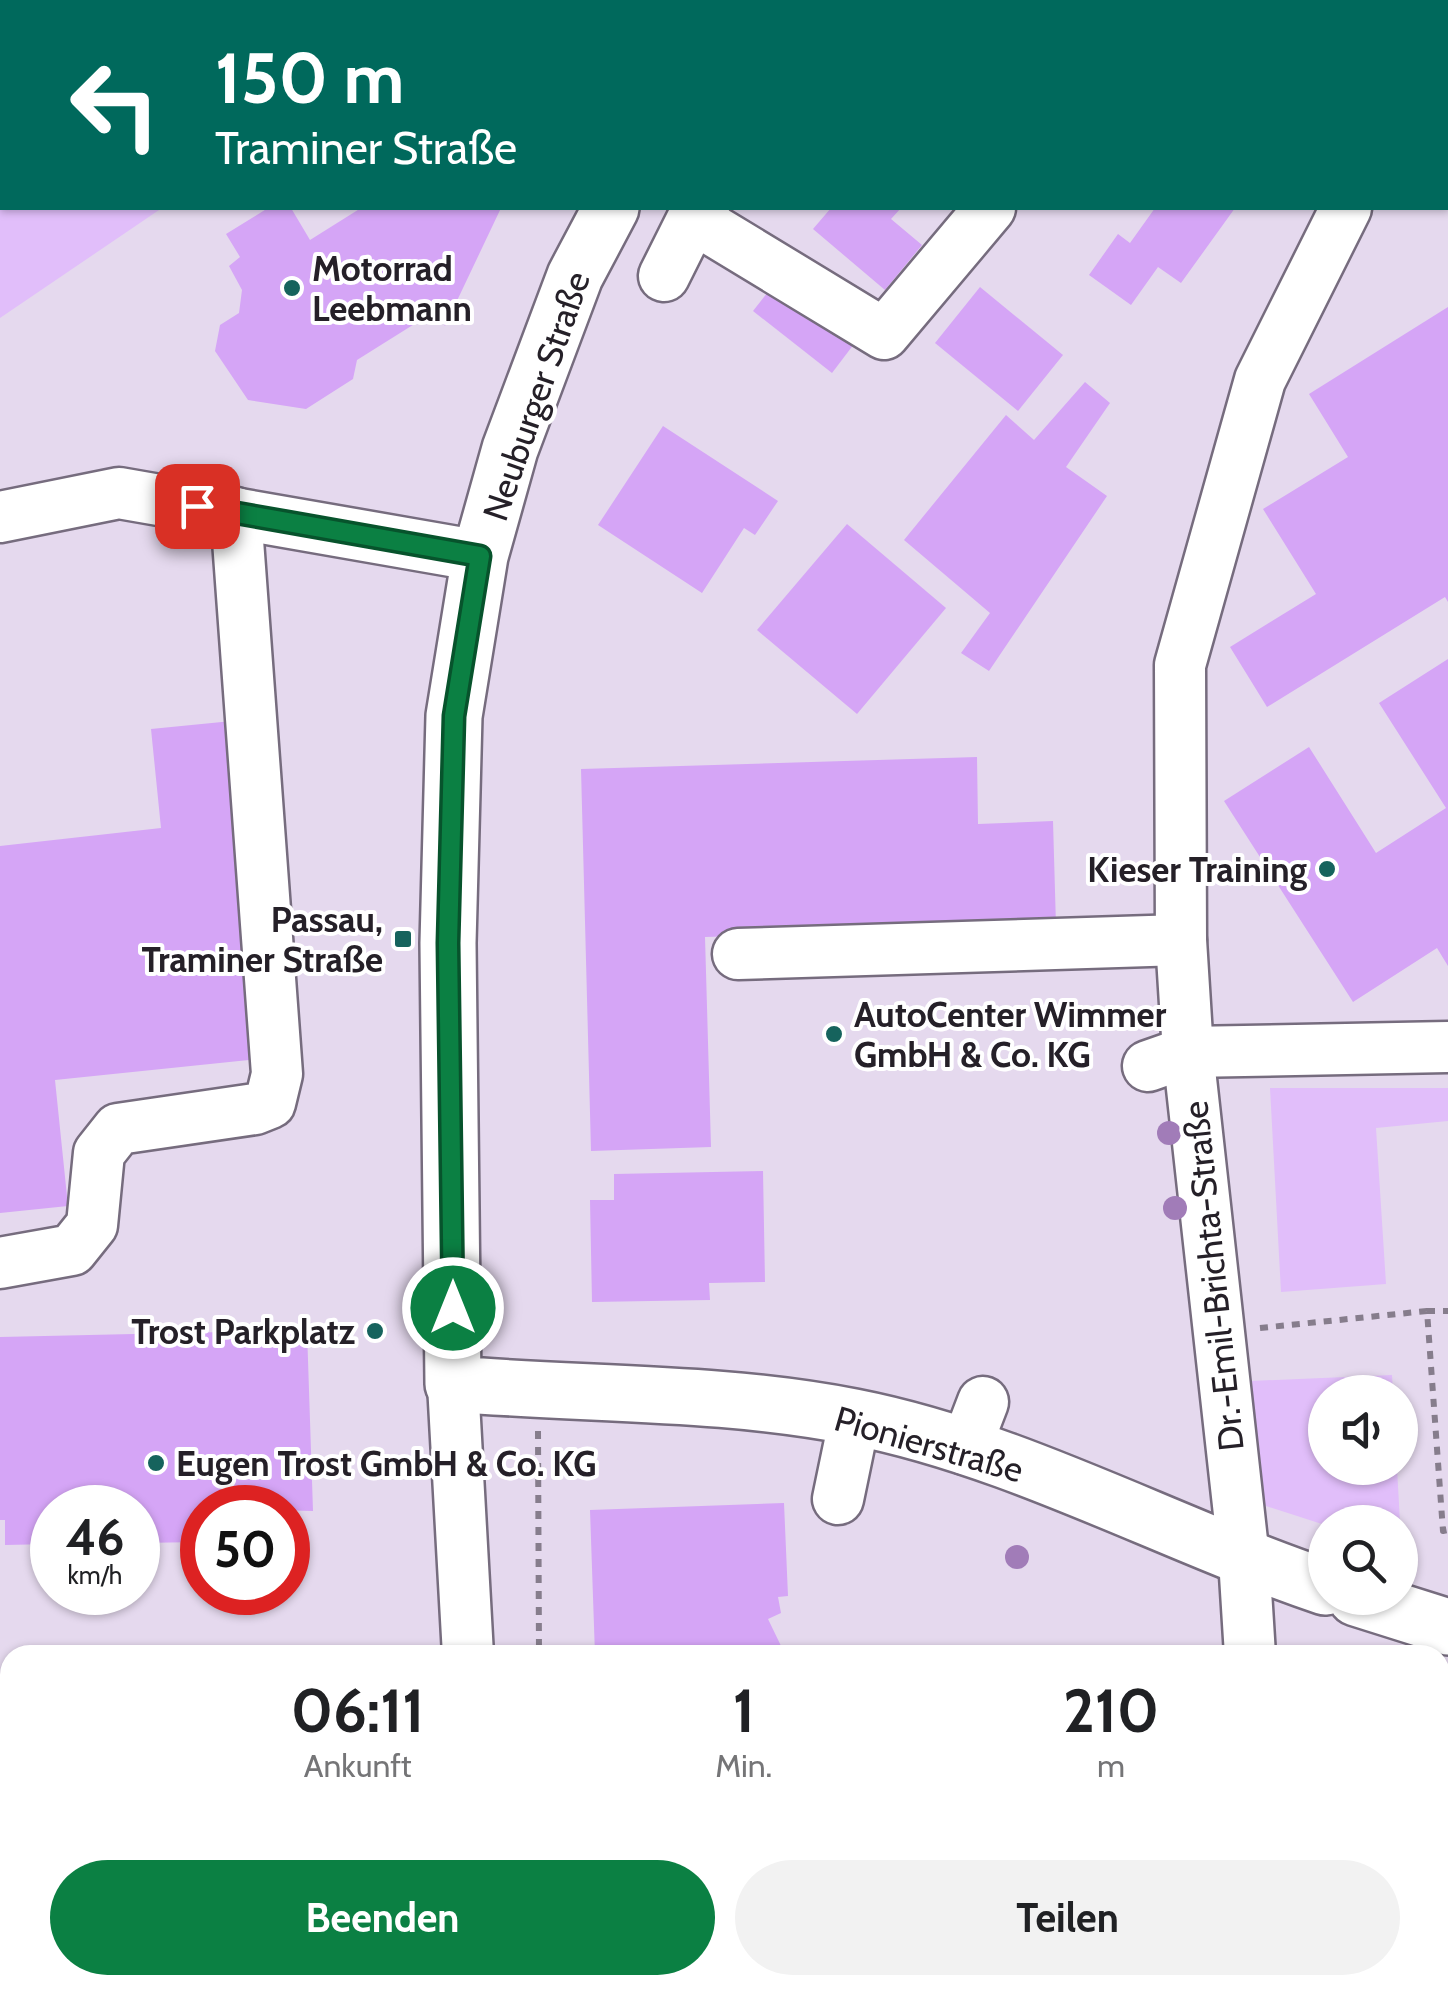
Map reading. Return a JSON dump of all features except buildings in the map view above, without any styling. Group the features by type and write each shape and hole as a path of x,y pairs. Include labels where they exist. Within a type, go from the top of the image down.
{"main road":[{"name":"Neuburger Straße","path":"452,1384 448,943 454,716 480,556 510,449 574,276 608,212"},
{"name":"Pionierstraße","path":"452,1384 699,1396 855,1417 974,1426 1244,1559 1308,1581"},
{"path":"1410,1615 1448,1627"}],"street":[{"path":"664,276 698,213 884,334 988,210"},
{"name":"Dr.-Emil-Brichta-Straße","path":"1249,1645 1219,1332 1168,1059 1181,940 1180,665 1260,380 1345,210"},
{"path":"0,517 119,493 480,556"},
{"path":"0,1263 72,1250 92,1225 99,1154 118,1129 256,1109 270,1103 277,1074 236,513"},
{"path":"738,954 1181,940"},
{"path":"1168,1059 1448,1046"},
{"name":"Neuburger Straße","path":"452,1384 467,1645"},
{"path":"838,1499 855,1417"}],"path":[{"path":"1219,1332 1448,1310"},
{"path":"1427,1311 1443,1530 1448,1530"},
{"path":"538,1391 539,1645"}],"shaded area":[{"path":"0,210 159,210 0,318"},
{"path":"1270,1088 1448,1088 1448,1121 1376,1128 1386,1284 1281,1292"},
{"path":"1308,1379 1308,1485 1398,1485 1399,1505 1308,1505 1308,1520 1263,1505 1250,1381"}],"place":[{"name":"Motorrad Leebmann","path":"292,288"},
{"name":"Kieser Training","path":"1327,869"},
{"name":"Passau, Traminer Straße","path":"403,939"},
{"name":"AutoCenter Wimmer GmbH & Co. KG","path":"834,1034"},
{"name":"Trost Parkplatz","path":"375,1331"},
{"name":"Eugen Trost GmbH & Co. KG","path":"156,1463"}],"route":[{"path":"197,506 480,556 454,716 448,943 453,1308"}]}
